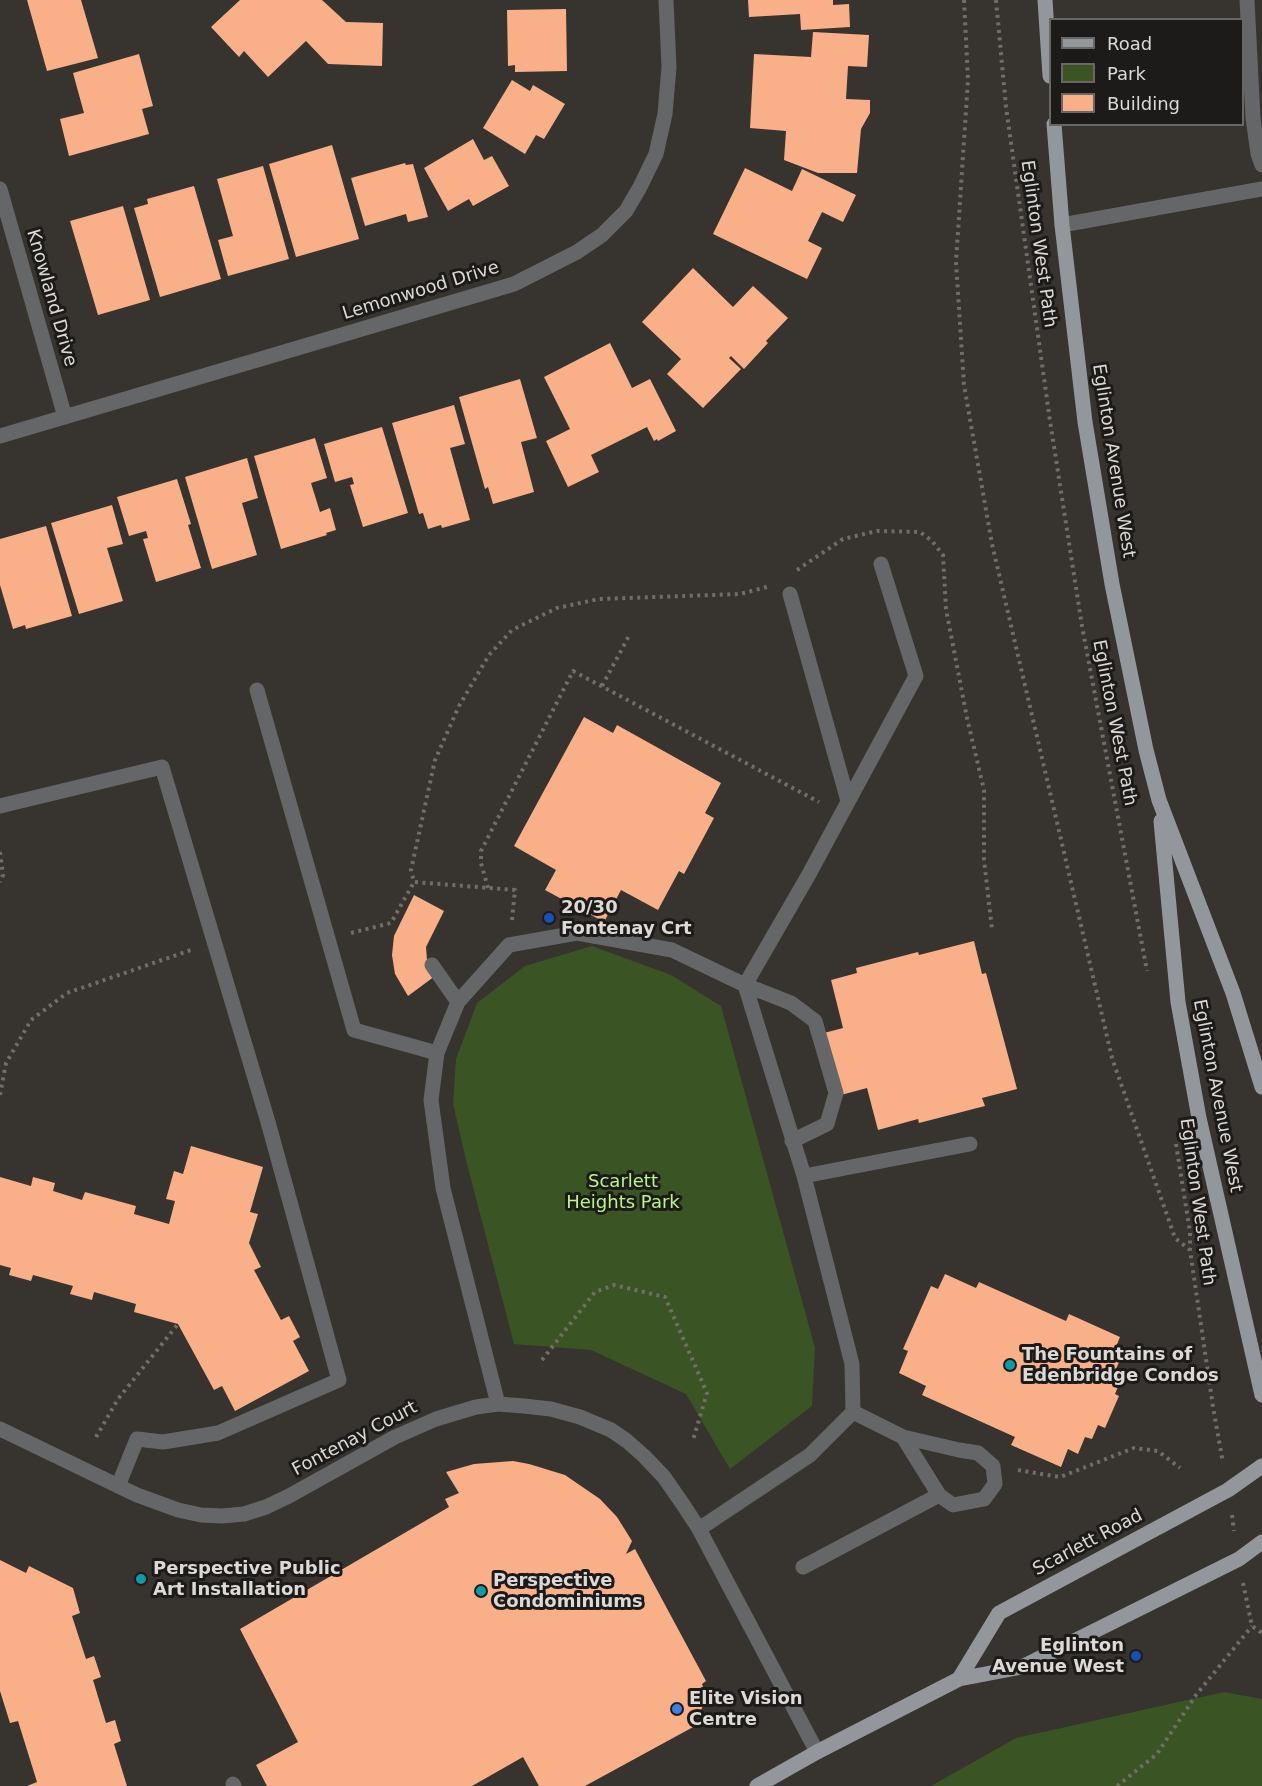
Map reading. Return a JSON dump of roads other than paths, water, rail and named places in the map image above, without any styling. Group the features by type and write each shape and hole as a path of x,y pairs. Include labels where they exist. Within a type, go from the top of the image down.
{"main road":[{"path":"1045,0 1049,61"},
{"name":"Eglinton Avenue West","path":"1054,126 1062,225 1085,422 1112,584 1146,750 1159,800 1233,993 1262,1087"},
{"name":"Eglinton Avenue West","path":"1159,800 1178,1002 1199,1118 1262,1395"},
{"name":"Scarlett Road","path":"958,1679 999,1613 1228,1490 1262,1466"},
{"path":"757,1786 817,1752 958,1679 1022,1667 1239,1559 1262,1542"}],"street":[{"name":"Lemonwood Drive","path":"0,436 514,284 577,252 602,235 626,211 656,154 665,114 669,67 666,0"},
{"path":"1247,0 1253,118 1258,154 1262,165"},
{"name":"Knowland Drive","path":"0,189 65,417"},
{"path":"1062,225 1262,189"},
{"path":"699,1529 810,1455 853,1412 852,1364 804,1176 745,985 808,876 916,676 881,564"},
{"path":"790,594 845,807"},
{"path":"257,690 354,1030 437,1053"},
{"path":"0,806 162,767 268,1122 339,1380 218,1433 163,1442 137,1439 118,1486"},
{"path":"498,1404 443,1188 431,1100 437,1053 458,1002 509,945 577,933 672,950 745,985 791,1003 815,1021 836,1093 827,1124 792,1141"},
{"path":"432,965 458,1002"},
{"path":"804,1176 970,1144"},
{"name":"Fontenay Court","path":"0,1429 118,1486 178,1510 222,1516 244,1514 266,1507 395,1437 436,1419 476,1407 498,1404 550,1409 580,1417 611,1430 644,1456 664,1478 699,1529 817,1752"},
{"path":"853,1412 903,1437 978,1453 993,1466 995,1484 984,1499 953,1505 939,1495 903,1437"},
{"path":"803,1567 939,1495"}],"place":[{"name":"20/30 Fontenay Crt","path":"549,918"},
{"name":"The Fountains of Edenbridge Condos","path":"1010,1365"},
{"name":"Perspective Public Art Installation","path":"141,1579"},
{"name":"Perspective Condominiums","path":"481,1591"},
{"name":"Eglinton Avenue West","path":"1136,1656"},
{"name":"Elite Vision Centre","path":"677,1709"}],"park label":[{"name":"Scarlett Heights Park","path":"623,1192"}]}
